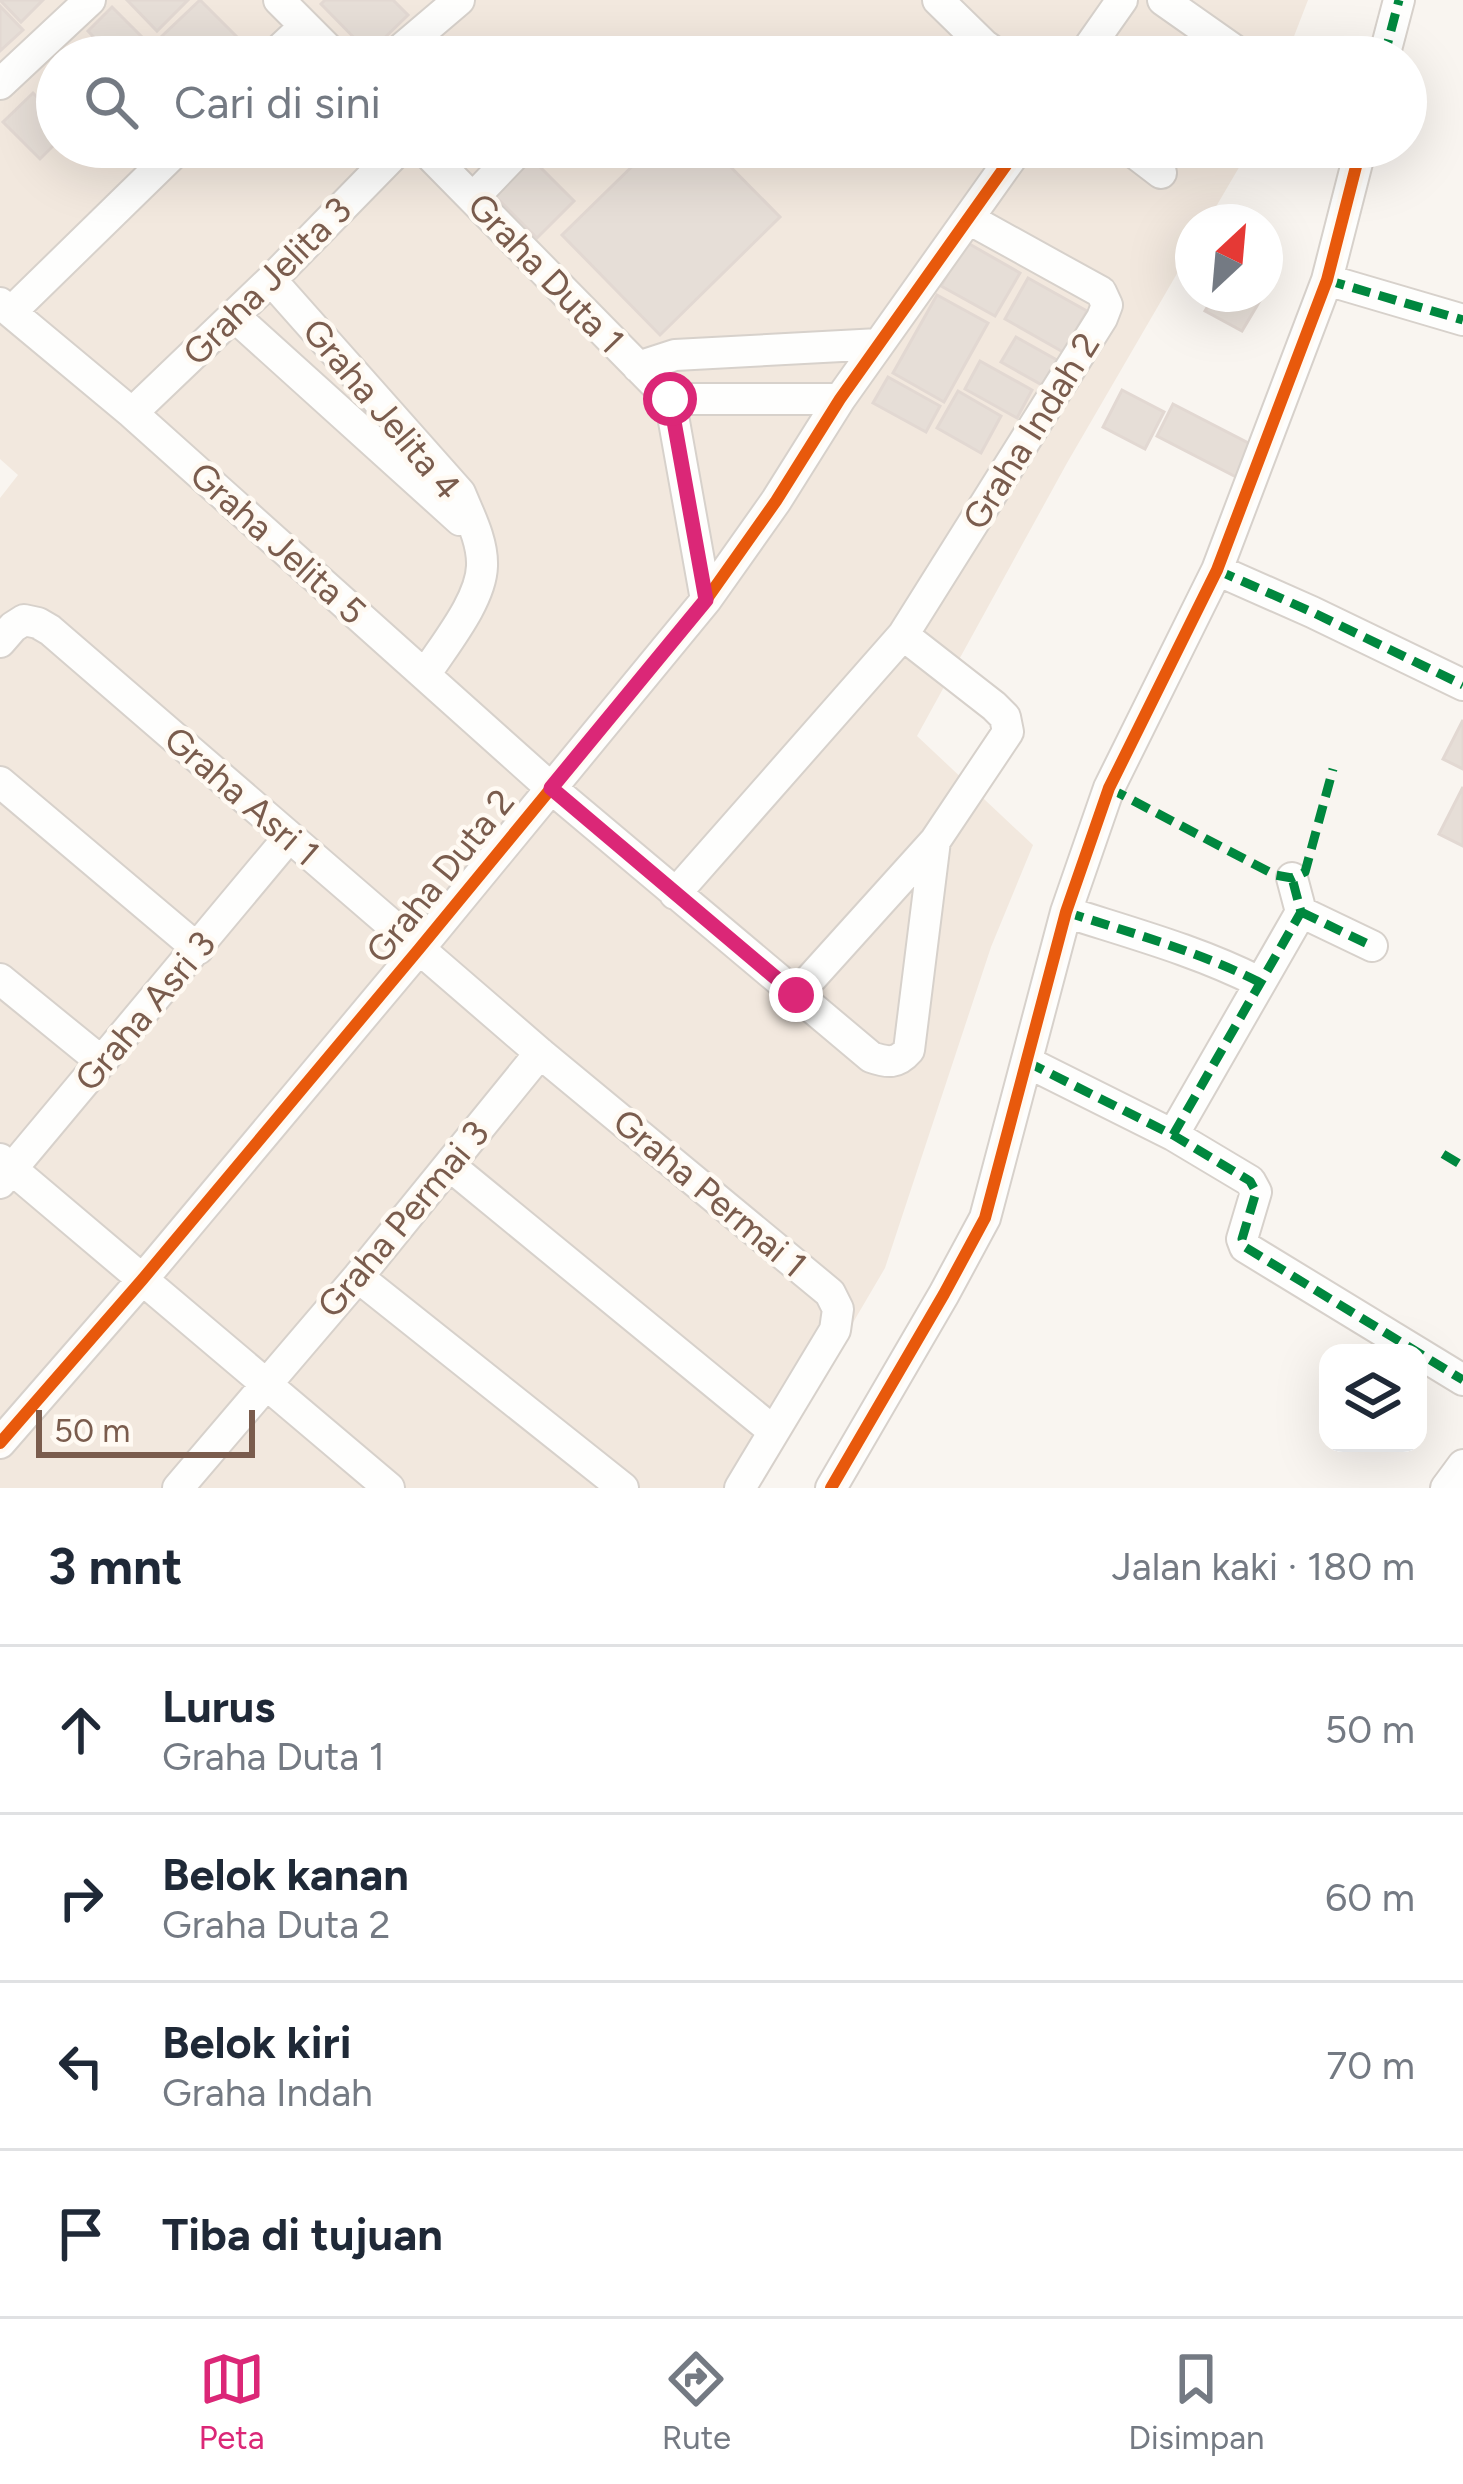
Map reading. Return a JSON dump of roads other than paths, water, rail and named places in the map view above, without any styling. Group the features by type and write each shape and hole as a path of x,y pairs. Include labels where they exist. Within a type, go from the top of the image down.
{"street":[{"path":"51,36 90,0"},
{"path":"279,0 314,36"},
{"path":"417,36 459,0"},
{"path":"938,0 973,36"},
{"path":"1097,36 1122,0"},
{"path":"1162,0 1214,36"},
{"path":"1390,36 1399,0"},
{"path":"294,36 304,26"},
{"path":"0,84 36,50"},
{"path":"5,308 157,168"},
{"name":"Graha Jelita 3","path":"132,413 380,168"},
{"name":"Graha Duta 1","path":"443,168 670,399"},
{"path":"473,198 502,168"},
{"name":"Graha Duta 2","path":"0,1443 142,1280 706,600 840,399 1004,168"},
{"path":"1155,168 1162,173"},
{"path":"831,1488 985,1218 1066,912 1109,788 1217,570 1328,280 1356,168"},
{"name":"Graha Indah 2","path":"676,894 903,635 1107,305 1101,292 969,219"},
{"name":"Graha Jelita 4","path":"271,280 460,493 477,534 482,565 475,597 425,675"},
{"path":"1328,280 1463,320"},
{"name":"Graha Jelita 5","path":"5,308 132,413 551,788 871,1057 887,1063 901,1060 909,1049 934,841"},
{"path":"233,315 477,534"},
{"path":"638,367 675,355 879,344"},
{"path":"706,600 670,399 840,399"},
{"path":"1217,570 1463,686"},
{"name":"Graha Asri 1","path":"0,642 24,620 38,623 64,642 419,949"},
{"path":"796,995 934,841 1007,732 1005,717 994,706 903,635"},
{"path":"0,782 197,949"},
{"name":"Graha Asri 3","path":"4,1170 102,1062 289,837"},
{"path":"1172,1135 1301,912 1292,878"},
{"path":"1066,912 1259,982"},
{"path":"1301,912 1372,946"},
{"name":"Graha Permai 1","path":"419,949 830,1293 838,1309 835,1330 740,1488"},
{"path":"0,979 102,1062"},
{"name":"Graha Permai 3","path":"178,1488 540,1053"},
{"path":"1027,1062 1172,1135 1255,1186 1242,1240 1245,1247 1463,1380"},
{"path":"449,1165 772,1430"},
{"path":"4,1170 142,1280 380,1485"},
{"path":"358,1277 623,1488"},
{"path":"1446,1488 1463,1465"}]}
